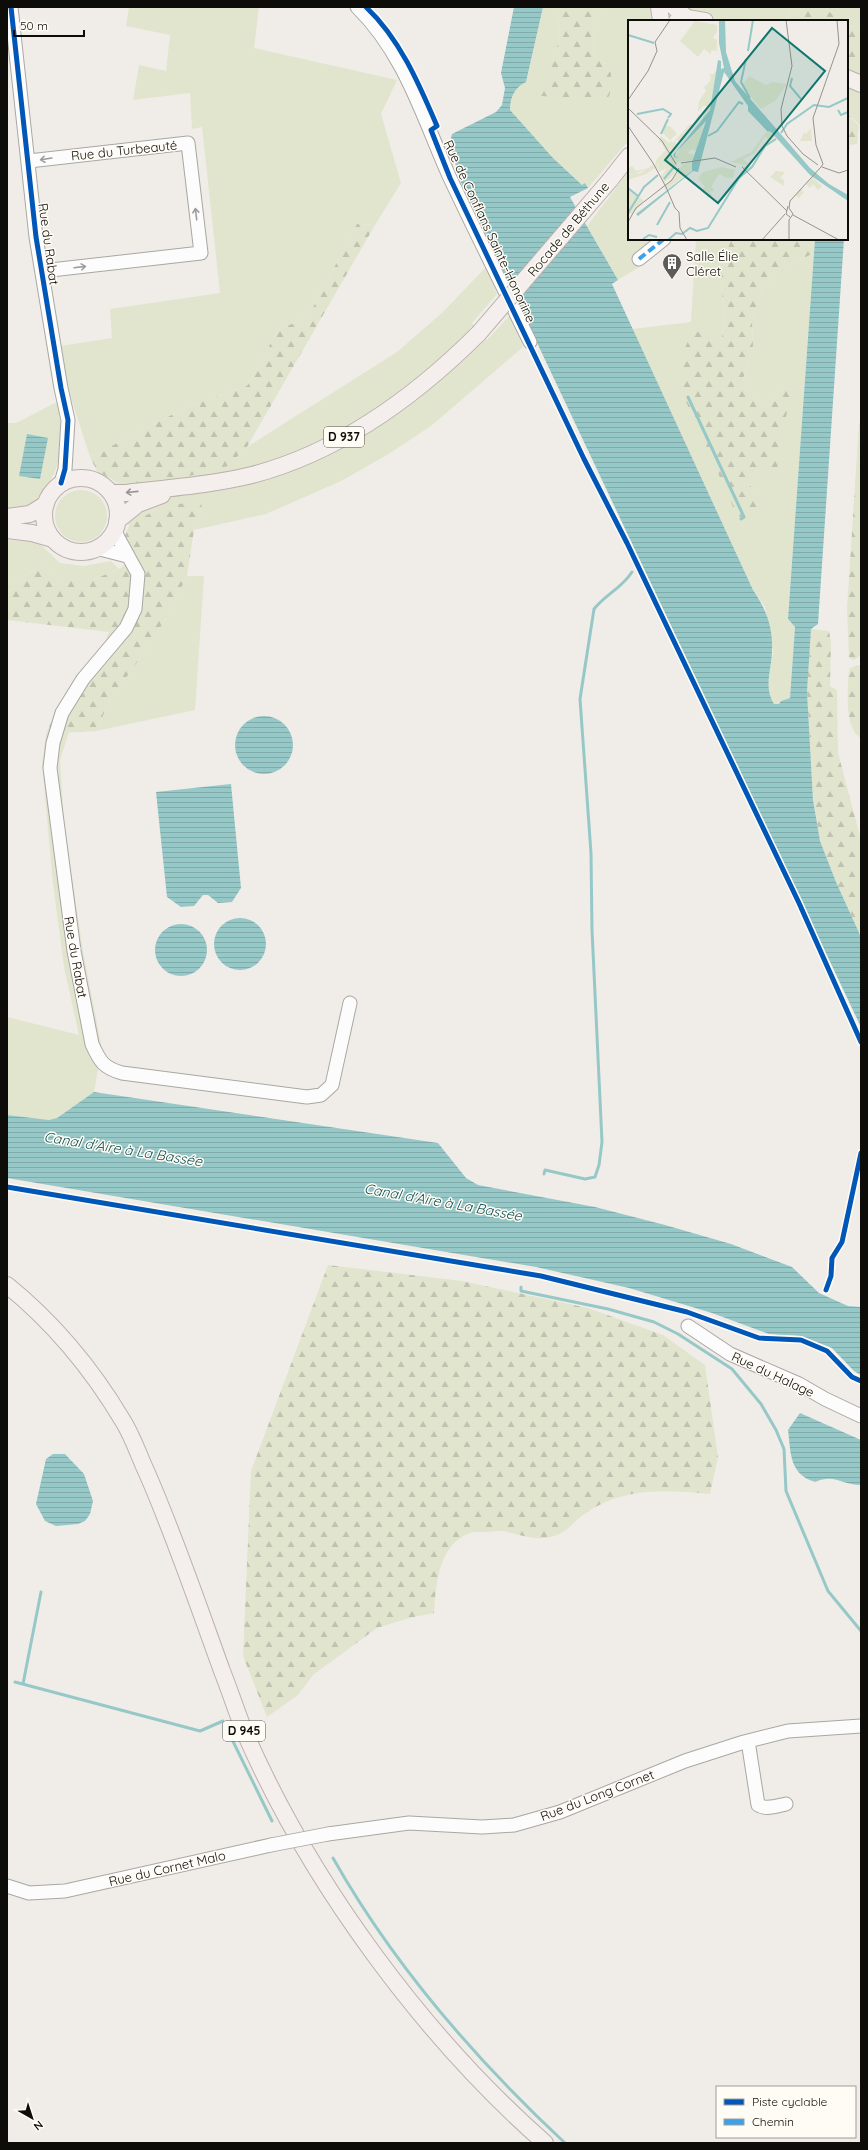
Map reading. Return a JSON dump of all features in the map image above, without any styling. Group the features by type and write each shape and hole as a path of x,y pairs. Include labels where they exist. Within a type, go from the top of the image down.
{"main road":[{"path":"659,7 661,20"},
{"path":"674,7 682,20"},
{"path":"848,78 861,84"},
{"name":"Rocade de Béthune","path":"111,493 126,493 182,487 252,475 275,468 330,445 359,429 419,388 450,362 479,333 628,157"},
{"path":"7,530 32,533 53,539 59,544 73,551 96,548 107,541 116,526 118,510 111,493 97,481 88,478 74,478 61,483 49,496 46,504 45,522 53,539"},
{"name":"Rocade de Béthune","path":"116,526 138,504 182,487"},
{"path":"7,517 30,514 46,504"},
{"name":"D 945","path":"7,1285 37,1309 84,1363 124,1423 159,1501 245,1733 310,1859 362,1938 423,2016 506,2110 544,2143"}],"street":[{"name":"Rue du Rabat","path":"11,7 34,224 68,420 65,469 61,483"},
{"name":"Rue de Conflans Sainte-Honorine","path":"357,7 386,40 404,71 450,178 530,342"},
{"name":"Rue du Turbeauté","path":"28,161 188,142 201,253 42,271"},
{"path":"639,259 663,240"},
{"name":"Rue du Rabat","path":"116,526 127,556 138,574 135,609 126,628 83,679 62,713 53,743 50,768 74,952 92,1044 98,1058 108,1069 122,1074 307,1097 321,1095 332,1086 350,1003"},
{"path":"96,548 127,556"},
{"name":"Rue du Halage","path":"688,1326 730,1354 799,1384 861,1416"},
{"name":"Rue du Long Cornet","path":"328,1834 409,1823 482,1826 514,1825 560,1812 685,1761 748,1741 788,1732 861,1726"},
{"path":"748,1741 758,1805 768,1808 786,1804"},
{"name":"Rue du Cornet Malo","path":"7,1886 29,1893 65,1891 271,1845 328,1834"}],"green space":[{"path":"129,7 259,7 254,48 397,80 381,114 401,183 375,225 357,224 308,317 278,330 247,386 189,406 90,457 70,395 60,346 112,338 110,309 220,293 202,127 192,129 190,93 133,100 139,65 166,71 170,35 126,26"},
{"path":"543,7 550,7 558,13 560,37 542,96 611,73 593,54 594,29 602,7 653,7 655,20 628,20 628,141 588,188 585,183 582,185 553,158 510,110 514,93 522,84 526,82"},
{"path":"550,7 602,7 594,29 593,54 611,73 610,94 606,101 541,96 560,37 558,13"},
{"path":"686,7 790,7 794,20 718,20 702,11 688,10"},
{"path":"790,7 824,7 839,20 794,20"},
{"path":"824,7 861,7 861,28 848,26 848,20 839,20"},
{"path":"848,26 861,28 861,57 848,58"},
{"path":"861,57 861,126 848,114 848,58"},
{"path":"848,114 859,126 857,144 850,145 850,150 848,151"},
{"path":"628,172 628,240 669,240 641,266 618,280 587,226"},
{"path":"357,224 375,225 247,447 228,466 185,477 122,485 97,471 90,457 189,406 247,386 278,330 308,317"},
{"path":"696,240 732,240 719,266 724,312 722,336 719,349 679,386 759,499 748,482 748,476 759,470 784,385 767,408 749,394 743,379 753,346 752,320 763,288 778,270 814,253 788,619 795,627 790,698 781,701 779,705 774,704 769,697 768,683 773,651 765,607 753,590 632,329 691,322"},
{"path":"732,240 815,240 814,253 778,270 763,288 752,320 753,346 743,379 749,394 767,408 784,385 788,383 791,388 777,470 759,470 748,476 748,482 759,499 756,516 743,523 735,511 679,386 683,352 691,335 697,331 719,348 722,336 724,312 719,266"},
{"path":"486,267 497,294 472,323 487,340 510,315 523,347 431,426 387,455 341,481 266,514 194,530 202,511 158,508 129,526 114,482 122,485 228,466 247,447 397,352 443,312"},
{"path":"57,402 61,427 61,438 55,472 42,494 33,504 24,508 7,509 7,423 16,423"},
{"path":"859,423 861,423 861,655 854,660 849,658 847,609"},
{"path":"76,490 86,490 100,497 107,511 107,521 100,535 86,542 76,542 66,538 59,531 55,521 55,511 59,501 66,494"},
{"path":"201,500 202,511 194,530 187,576 165,620 110,700 96,731 46,734 66,693 82,670 101,648 109,632 7,620 7,585 44,565 59,580 92,580 119,569 137,556 124,538 129,526 158,508"},
{"path":"7,540 38,542 60,563 84,566 111,561 119,569 92,580 59,580 44,565 7,585"},
{"path":"187,576 204,576 195,710 96,731 110,700 165,620"},
{"path":"811,629 829,631 831,642 830,686 837,690 838,753 861,840 861,937 836,882 820,841 813,800 807,692"},
{"path":"857,665 861,666 861,738 855,733 851,725 848,706 849,669"},
{"path":"69,732 60,760 64,824 83,951 102,1049 94,1092 57,1118 49,1120 7,1115 7,1017 79,1035 64,967 53,884 42,763 46,734"},
{"path":"328,1265 462,1281 588,1308 663,1335 705,1365 718,1457 710,1494 661,1491 646,1492 616,1498 586,1513 560,1534 548,1538 536,1538 499,1531 474,1532 459,1539 451,1546 441,1567 436,1590 434,1613 409,1618 377,1628 313,1675 298,1695 267,1717 243,1656 251,1471"}],"water":[{"path":"514,7 543,7 526,82 522,84 514,93 510,110 553,158 582,185 585,183 588,188 570,197 618,280 612,284 753,590 762,604 768,618 772,642 769,691 774,704 779,704 781,701 790,698 795,627 788,619 815,240 844,240 818,624 811,629 807,692 813,800 820,841 836,882 861,937 861,1027 459,178 450,142 452,134 496,112 502,105 505,88 501,73"},
{"path":"27,434 48,438 40,479 19,476"},
{"path":"264,716 280,721 288,729 293,745 288,761 280,769 264,774 248,769 240,761 235,745 240,729 248,721"},
{"path":"231,784 241,888 232,902 218,903 208,895 203,895 194,906 181,907 167,897 156,792"},
{"path":"240,918 250,920 258,926 264,934 266,944 264,954 258,962 250,968 240,970 230,968 222,962 216,954 214,944 216,934 222,926 230,920"},
{"path":"181,924 191,926 199,932 205,940 207,950 205,960 199,968 191,974 181,976 171,974 163,968 157,960 155,950 157,940 163,932 171,926"},
{"name":"Canal d'Aire à La Bassée","path":"94,1092 438,1143 466,1178 478,1185 595,1207 731,1244 792,1267 819,1293 848,1306 861,1307 861,1375 854,1371 832,1348 801,1336 769,1334 712,1313 629,1288 536,1267 7,1178 7,1115 49,1120 57,1118"},
{"path":"800,1413 861,1440 861,1485 854,1485 833,1479 815,1482 800,1474 793,1462 788,1430"},
{"path":"53,1454 65,1454 84,1474 93,1501 90,1514 85,1521 78,1524 56,1526 45,1521 36,1504 46,1459"}],"waterway":[{"path":"688,397 744,517 741,519"},
{"path":"544,1174 545,1170 585,1179 595,1177 599,1165 602,1142 592,930 591,853 580,699 594,609 624,582 632,572"},
{"path":"521,1287 521,1291 608,1309 654,1322 678,1334 732,1369 761,1404 776,1430 784,1449 786,1491 828,1591 861,1631"},
{"path":"23,1684 41,1592"},
{"path":"15,1682 200,1731 223,1721 272,1821"},
{"path":"333,1858 382,1936 438,2010 499,2078 565,2143"}],"marked path":[{"path":"639,259 663,240"}],"cycle path":[{"path":"11,7 36,237 61,388 68,420 65,469 61,483"},
{"path":"366,7 389,33 416,78 437,126 431,130 450,178 799,903 861,1042"},
{"path":"826,1290 831,1276 832,1258 842,1242 861,1153"},
{"path":"7,1187 541,1276 687,1312 759,1338 801,1340 827,1351 852,1377 861,1381"}],"place":[{"name":"Salle Élie Cléret","path":"672,280"}]}
